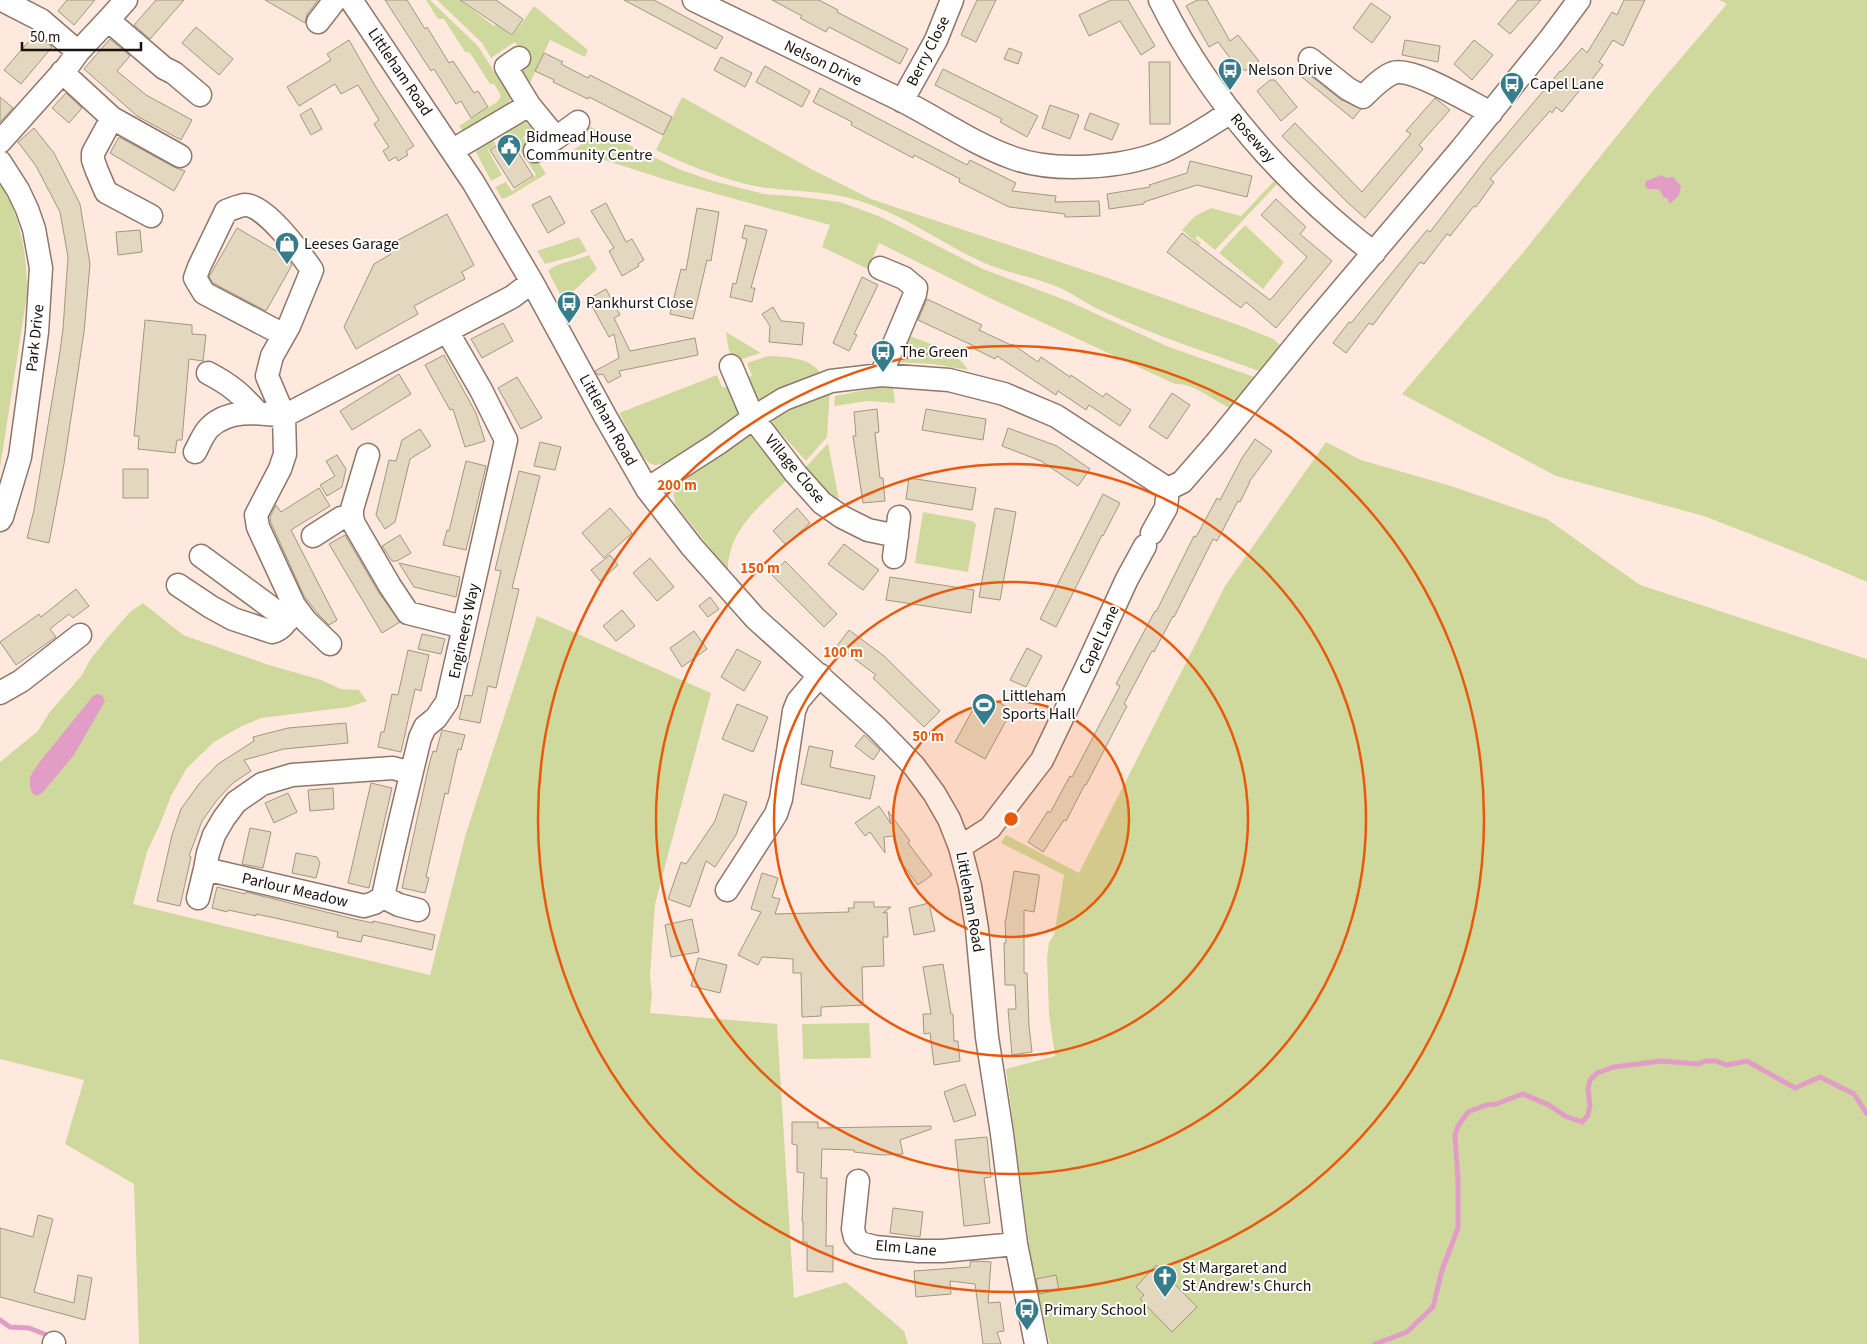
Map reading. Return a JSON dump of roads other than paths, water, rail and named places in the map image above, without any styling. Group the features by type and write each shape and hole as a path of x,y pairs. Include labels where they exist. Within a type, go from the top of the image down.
{"street":[{"path":"2,0 41,20 78,52"},
{"path":"0,142 126,0"},
{"path":"318,22 335,0"},
{"name":"Littleham Road","path":"351,0 452,150 532,282 604,416 647,489 692,547 755,618 876,727 914,766 934,793 949,819 960,847 978,929 986,1037 1002,1134 1016,1244 1036,1344"},
{"name":"Nelson Drive","path":"694,0 902,101 958,132 1013,158 1051,167 1115,164 1161,152 1195,136 1230,112"},
{"name":"Berry Close","path":"902,101 936,40 952,0"},
{"name":"Roseway","path":"1160,0 1175,30 1200,71 1230,112 1306,195 1374,253"},
{"path":"647,489 784,399 831,381 881,375 949,380 1004,394 1056,416 1168,490 1182,482 1246,407 1308,330 1491,113 1579,0"},
{"path":"108,20 156,62 200,95"},
{"path":"518,58 506,67 528,105 556,138"},
{"path":"1310,59 1348,89 1363,98 1379,82 1392,73 1403,72 1436,84 1491,113"},
{"path":"62,72 112,118 180,156"},
{"path":"452,150 528,105"},
{"path":"112,118 93,153 93,160 97,171 106,192 151,216"},
{"path":"535,151 578,122"},
{"name":"Park Drive","path":"0,162 18,190 27,209 34,229 41,268 38,332 20,457 0,520"},
{"path":"284,335 204,293 195,278 226,210 246,205 262,212 295,245 312,270 284,335 272,356 267,376 284,416 286,454 256,515 258,527 291,612"},
{"path":"880,268 904,278 916,288 881,375"},
{"path":"195,452 208,428 226,416 258,413 284,416 512,297 532,282"},
{"name":"Engineers Way","path":"383,897 421,732 447,702 452,685 463,627 506,440 448,331"},
{"name":"Village Close","path":"731,366 753,418 796,474 822,502 842,517 868,530 897,536"},
{"path":"208,373 229,384 258,413"},
{"path":"368,455 358,484 352,517 386,580 408,613 463,627"},
{"name":"Capel Lane","path":"960,847 990,828 1042,760 1088,666 1127,579 1166,508 1168,490"},
{"path":"313,536 341,518 352,517"},
{"path":"201,556 306,621 330,644"},
{"path":"178,585 233,619 272,632 281,628 291,612"},
{"path":"0,693 20,681 80,635"},
{"path":"727,890 776,814 781,799 794,711 798,701 820,675"},
{"path":"198,898 214,835 236,802 262,784 292,775 393,768 411,773"},
{"name":"Parlour Meadow","path":"206,869 364,906 374,903 383,897"},
{"path":"383,897 399,905 418,910"},
{"name":"Elm Lane","path":"858,1181 853,1229 855,1237 860,1242 875,1247 918,1251 942,1251 1016,1244"}],"waterway":[{"path":"1375,1344 1407,1332 1433,1307 1442,1270 1458,1228 1458,1180 1455,1135 1458,1126 1468,1112 1523,1094 1549,1105 1565,1116 1582,1122 1588,1115 1590,1106 1588,1089 1590,1080 1597,1073 1614,1067 1661,1061 1698,1064 1706,1061 1716,1061 1726,1065 1747,1061 1795,1088 1820,1077 1854,1094 1867,1114"},
{"path":"0,1320 10,1327 29,1328 52,1337"}],"place":[{"name":"Nelson Drive","path":"1230,91"},
{"name":"Capel Lane","path":"1512,105"},
{"name":"Bidmead House Community Centre","path":"509,167"},
{"name":"Leeses Garage","path":"287,265"},
{"name":"Pankhurst Close","path":"569,324"},
{"name":"The Green","path":"883,373"},
{"name":"Littleham Sports Hall","path":"984,726"},
{"name":"St Margaret and St Andrew's Church","path":"1165,1298"},
{"name":"Primary School","path":"1027,1331"}]}
